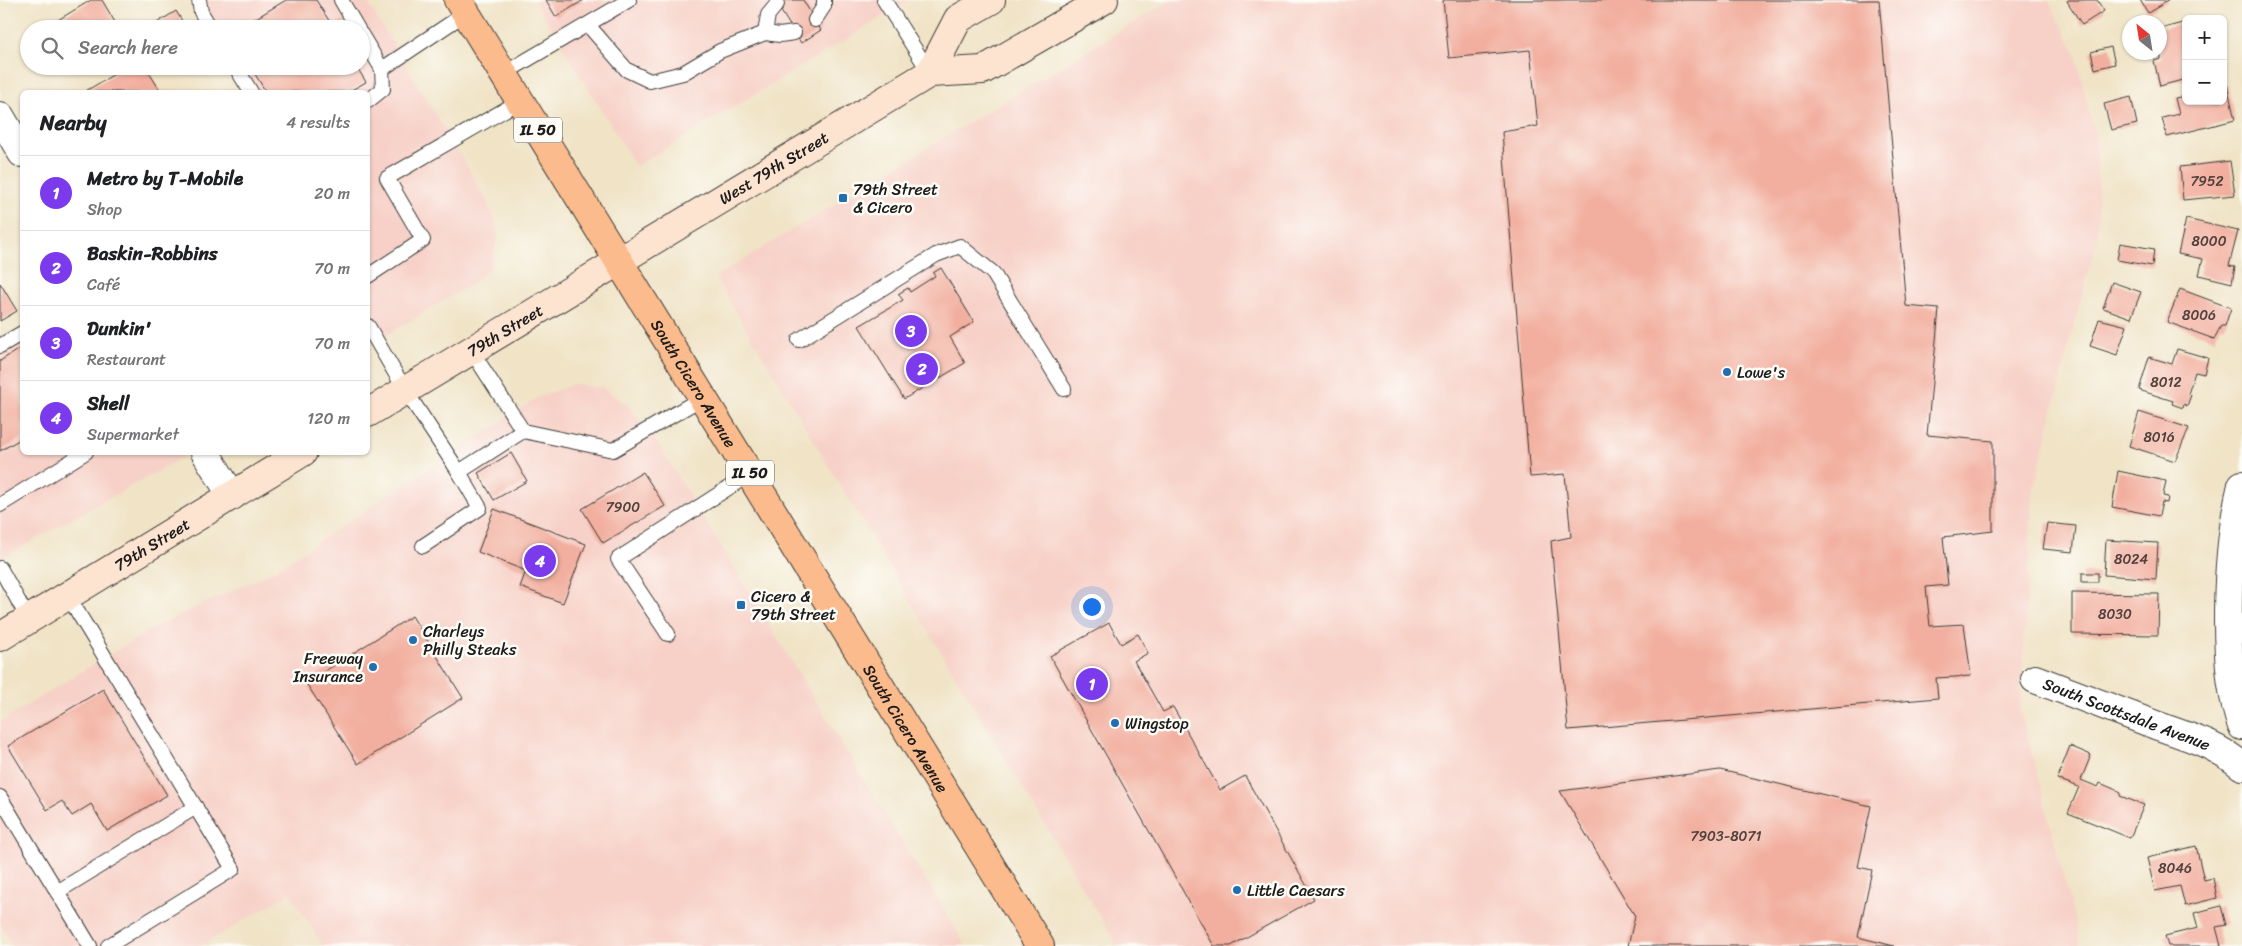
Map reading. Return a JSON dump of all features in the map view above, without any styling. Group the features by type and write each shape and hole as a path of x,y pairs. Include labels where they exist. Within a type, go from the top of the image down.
{"main road":[{"name":"West 79th Street","path":"617,261 930,73 983,70 1104,0"},
{"path":"930,73 958,20 986,1"},
{"name":"South Cicero Avenue","path":"462,7 1040,946"},
{"name":"79th Street","path":"370,412 617,261"},
{"name":"79th Street","path":"0,638 298,455"}],"street":[{"path":"0,116 20,150"},
{"path":"207,455 232,496"},
{"path":"2242,485 2231,551 2229,597 2233,684 2242,726"},
{"name":"South Scottsdale Avenue","path":"2035,679 2170,730 2198,738 2223,750 2242,766"}],"lane":[{"path":"200,0 201,12 206,20"},
{"path":"342,0 353,20"},
{"path":"503,74 629,0"},
{"path":"815,20 824,6 824,0"},
{"path":"884,0 930,73"},
{"path":"765,33 768,15 777,4"},
{"path":"382,70 462,7"},
{"path":"588,25 627,70 650,81 683,74 720,52 765,33 780,35 794,33"},
{"path":"370,49 382,70 383,89 370,99"},
{"path":"241,75 250,90"},
{"path":"370,275 423,240 387,178 520,101"},
{"path":"799,340 936,255 960,246 993,273 1064,389"},
{"path":"370,329 405,390 459,472 480,508 423,546"},
{"path":"0,346 20,334"},
{"path":"471,350 523,431"},
{"path":"459,472 523,431 613,450 702,398"},
{"path":"0,505 81,455"},
{"path":"668,634 618,559 750,474"},
{"path":"0,568 29,620"},
{"path":"68,596 233,869 108,946"},
{"path":"0,797 90,946"},
{"path":"57,892 196,807"}],"shaded area":[{"path":"197,0 366,0 476,181 494,216 498,235 490,268 470,285 370,345 370,90 258,90 248,75 370,75 370,20 211,20"},
{"path":"534,0 911,0 636,166"},
{"path":"1171,0 2048,0 2075,51 2097,145 2098,235 2033,492 2020,708 2081,946 1118,946 715,277"},
{"path":"20,334 20,455 186,455 0,559 0,346"},
{"path":"574,384 603,388 628,406 658,444 966,946 323,946 290,893 201,946 12,946 0,922 0,722 156,626 270,573 539,397"}],"building":[{"path":"91,0 102,0 114,20 58,20"},
{"path":"286,0 316,0 329,20 253,20"},
{"path":"546,0 584,0 556,17"},
{"path":"774,0 803,0 821,30 801,43"},
{"name":"Lowe's","path":"1443,0 1879,0 1906,306 1939,309 1927,435 1993,441 1993,531 1943,537 1948,585 1926,587 1930,626 1964,624 1971,676 1936,678 1938,698 1568,730 1551,541 1571,537 1565,474 1530,477 1502,132 1538,126 1530,50 1449,58"},
{"path":"2097,0 2104,11 2082,25 2067,1"},
{"path":"2140,0 2169,0 2148,13"},
{"path":"176,11 182,20 162,20"},
{"path":"2182,23 2182,80 2160,86 2154,61 2167,60 2167,27"},
{"path":"2111,47 2115,64 2095,69 2091,52"},
{"path":"113,75 151,75 160,90 87,90"},
{"path":"256,75 362,75 366,82 352,90 265,90"},
{"path":"2227,85 2235,120 2167,137 2162,118 2179,114 2175,98 2182,97 2182,105 2227,105"},
{"path":"2131,97 2137,124 2111,130 2104,104"},
{"path":"2230,161 2235,195 2183,200 2180,167"},
{"path":"2186,219 2238,231 2229,266 2235,267 2232,283 2199,275 2203,259 2178,254"},
{"path":"2120,243 2154,249 2152,266 2117,260"},
{"path":"941,268 974,322 950,337 965,363 904,399 859,326 903,300 898,294 908,288 910,292 935,276 933,273"},
{"path":"2112,282 2141,292 2131,318 2103,308"},
{"path":"0,283 17,311 0,321"},
{"path":"2180,289 2231,308 2225,326 2221,326 2214,339 2167,322"},
{"path":"2099,319 2127,326 2117,355 2090,346"},
{"path":"20,348 20,439 0,451 0,361"},
{"path":"2177,349 2208,358 2204,374 2195,372 2188,394 2191,395 2187,406 2184,404 2183,408 2172,404 2173,401 2139,390 2149,357 2172,364"},
{"path":"2139,412 2189,428 2175,461 2129,446"},
{"path":"511,453 527,481 494,500 478,473"},
{"path":"2118,471 2166,481 2163,496 2168,497 2167,503 2162,502 2159,516 2112,507"},
{"path":"643,472 665,506 603,543 582,509"},
{"path":"494,509 586,544 563,603 520,587 526,571 478,552"},
{"path":"2047,523 2076,526 2073,552 2043,549"},
{"path":"2106,540 2158,543 2156,579 2104,575"},
{"path":"2082,573 2098,573 2098,582 2082,582"},
{"path":"2072,593 2159,594 2158,635 2072,634"},
{"path":"412,616 463,698 358,764 306,683"},
{"path":"1109,623 1121,644 1138,634 1148,653 1134,661 1163,712 1173,707 1220,790 1245,776 1314,899 1231,946 1214,946 1050,656"},
{"path":"103,689 167,795 107,831 91,804 72,816 62,801 47,810 8,746"},
{"path":"2070,746 2091,755 2081,780 2098,787 2100,783 2121,792 2120,796 2144,805 2130,838 2068,813 2079,787 2057,779"},
{"path":"1720,770 1871,806 1858,867 1872,870 1858,937 1894,946 1628,946 1635,916 1560,791"},
{"path":"2196,846 2204,880 2213,878 2217,898 2185,906 2180,886 2155,891 2147,858"},
{"path":"2221,906 2226,925 2216,927 2221,946 2168,946 2165,936 2198,928 2194,913"}],"place":[{"name":"79th Street & Cicero","path":"843,198"},
{"name":"Dunkin'","path":"911,331"},
{"name":"Baskin-Robbins","path":"922,369"},
{"name":"Lowe's","path":"1727,372"},
{"name":"Shell","path":"540,561"},
{"name":"Cicero & 79th Street","path":"741,605"},
{"name":"Charleys Philly Steaks","path":"413,640"},
{"name":"Freeway Insurance","path":"373,667"},
{"name":"Metro by T-Mobile","path":"1092,684"},
{"name":"Wingstop","path":"1115,723"},
{"name":"Little Caesars","path":"1237,890"}]}
